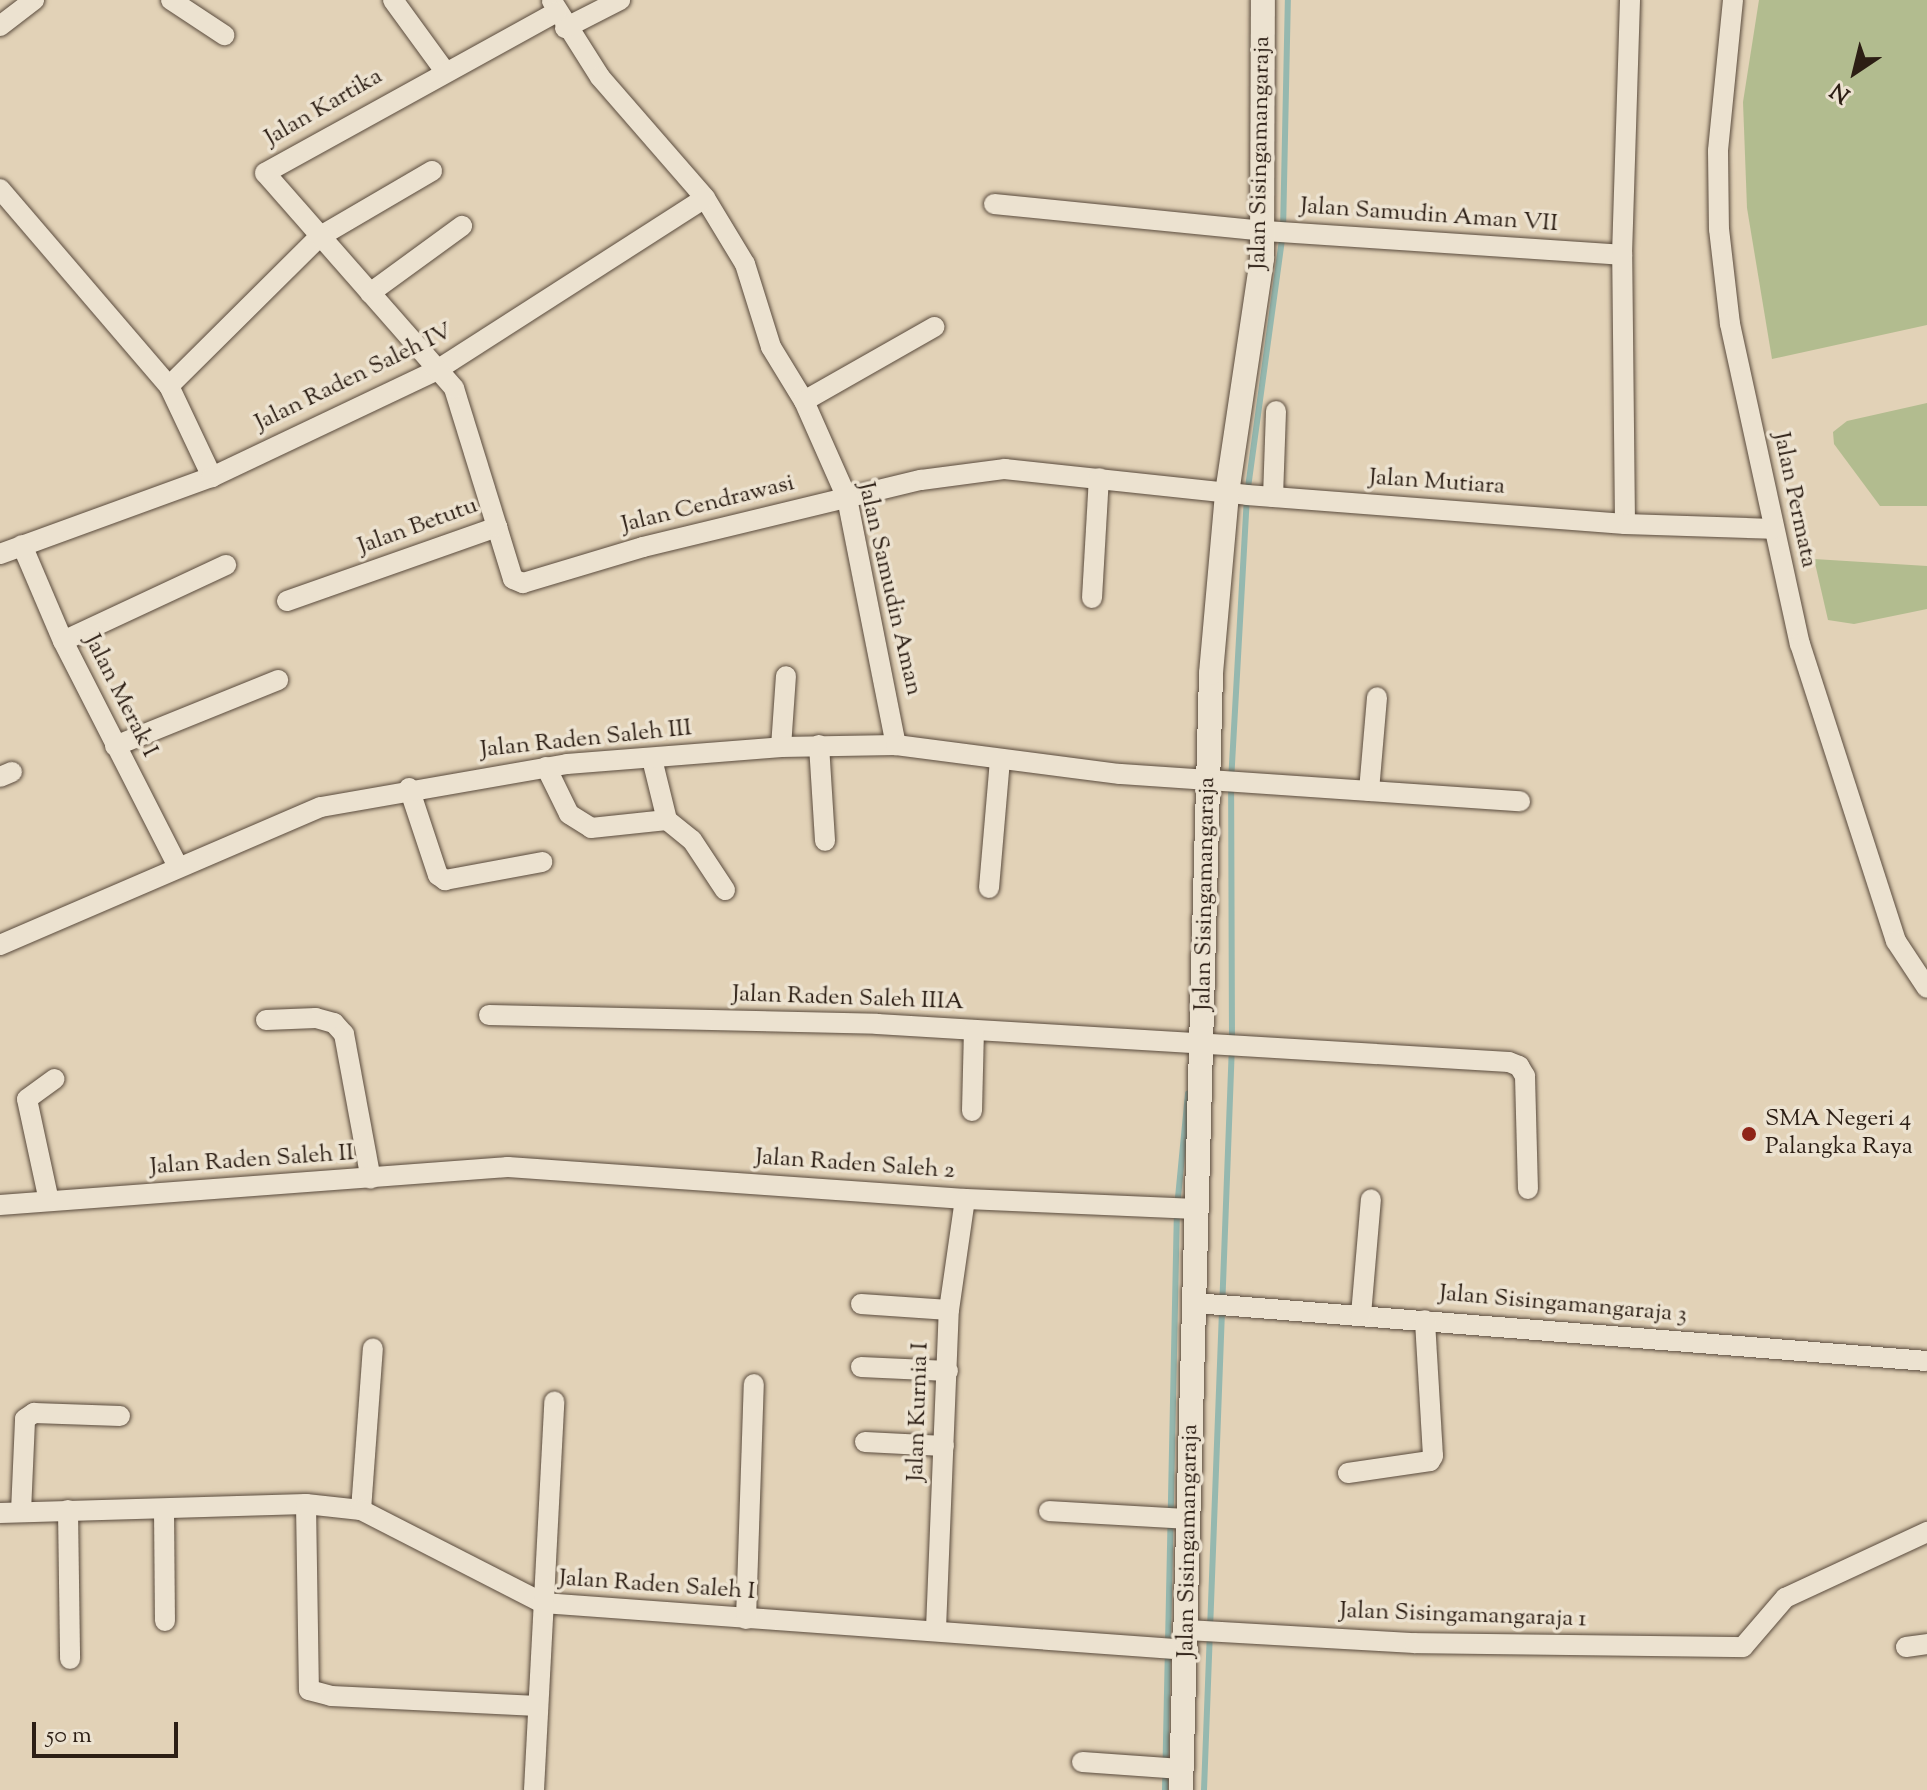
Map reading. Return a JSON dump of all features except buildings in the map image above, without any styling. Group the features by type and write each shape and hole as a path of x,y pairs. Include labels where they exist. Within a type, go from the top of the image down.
{"street":[{"path":"0,26 34,0"},
{"path":"171,0 224,35"},
{"path":"393,0 444,70"},
{"name":"Jalan Kartika","path":"437,370 265,173 444,70 558,13 620,0"},
{"name":"Jalan Sisingamangaraja","path":"1181,1780 1188,1640 1204,1041 1207,780 1227,493 1264,231 1263,0"},
{"path":"1625,524 1622,255 1630,0"},
{"name":"Jalan Permata","path":"1733,0 1718,124 1719,229 1730,324 1772,529 1800,644 1896,941 1927,988"},
{"name":"Jalan Samudin Aman","path":"558,13 600,77 705,198 745,264 771,347 804,401 847,498 896,745"},
{"path":"169,386 319,237 432,171"},
{"path":"0,189 169,386 212,477"},
{"name":"Jalan Raden Saleh IV","path":"0,554 212,477 437,370 705,198"},
{"name":"Jalan Samudin Aman VII","path":"994,204 1264,231 1622,255"},
{"path":"370,293 462,226"},
{"path":"804,401 934,327"},
{"name":"Jalan Betutu","path":"287,601 497,527 454,388 437,370"},
{"path":"1273,497 1276,411"},
{"name":"Jalan Cendrawasi","path":"497,527 513,579 523,583 643,547 847,498 973,472 1036,470 1099,478"},
{"path":"1092,598 1099,478"},
{"name":"Jalan Mutiara","path":"1099,478 1227,493 1625,524 1772,529"},
{"name":"Jalan Merak I","path":"22,545 63,641 178,867"},
{"path":"63,641 226,565"},
{"path":"781,747 786,676"},
{"path":"115,746 278,680"},
{"path":"1369,791 1377,697"},
{"path":"819,745 825,841"},
{"name":"Jalan Raden Saleh III","path":"0,945 321,807 409,788 546,767 781,747 896,745 1207,780 1520,801"},
{"path":"652,759 667,820 692,840 725,890"},
{"path":"989,888 1000,759"},
{"path":"546,767 569,814 591,828 667,820"},
{"path":"409,788 438,875 445,880 542,862"},
{"name":"Jalan Raden Saleh IIIA","path":"489,1015 974,1030 1204,1041 1519,1066 1525,1076 1528,1189"},
{"path":"266,1020 316,1018 334,1023 344,1034 371,1179"},
{"path":"972,1111 974,1030"},
{"path":"49,1201 27,1099 55,1079"},
{"name":"Jalan Raden Saleh II","path":"0,1205 508,1167"},
{"name":"Jalan Raden Saleh 2","path":"508,1167 965,1199 1198,1209"},
{"name":"Jalan Kurnia I","path":"936,1629 949,1310 965,1199"},
{"path":"1361,1315 1371,1199"},
{"name":"Jalan Sisingamangaraja 3","path":"1195,1303 1927,1361"},
{"path":"861,1304 949,1310"},
{"path":"1348,1473 1433,1456 1425,1320"},
{"path":"361,1510 373,1348"},
{"path":"861,1367 948,1371"},
{"path":"746,1619 754,1384"},
{"path":"534,1790 554,1402"},
{"path":"21,1512 25,1419 34,1413 120,1416"},
{"path":"865,1442 944,1446"},
{"path":"306,1504 309,1690 331,1696 538,1706"},
{"name":"Jalan Raden Saleh I","path":"0,1513 306,1504 361,1510 543,1603 746,1619 1188,1640"},
{"path":"164,1509 165,1621"},
{"path":"68,1510 70,1659"},
{"path":"1049,1511 1189,1519"},
{"name":"Jalan Sisingamangaraja 1","path":"1188,1640 1738,1647 1750,1643 1785,1598 1927,1532"},
{"path":"1906,1647 1927,1644"},
{"path":"1082,1762 1181,1780"}],"green space":[{"path":"1759,0 1927,0 1927,325 1772,359 1747,208 1743,102"},
{"path":"1927,403 1927,506 1880,506 1834,444 1833,432 1847,421"},
{"path":"1814,559 1927,566 1927,609 1854,624 1828,620"}],"waterway":[{"path":"1204,1790 1232,1043 1231,782 1247,495 1283,232 1288,0"},
{"path":"1165,1790 1177,1208 1188,1094"}],"place":[{"name":"SMA Negeri 4 Palangka Raya","path":"1749,1134"}]}
